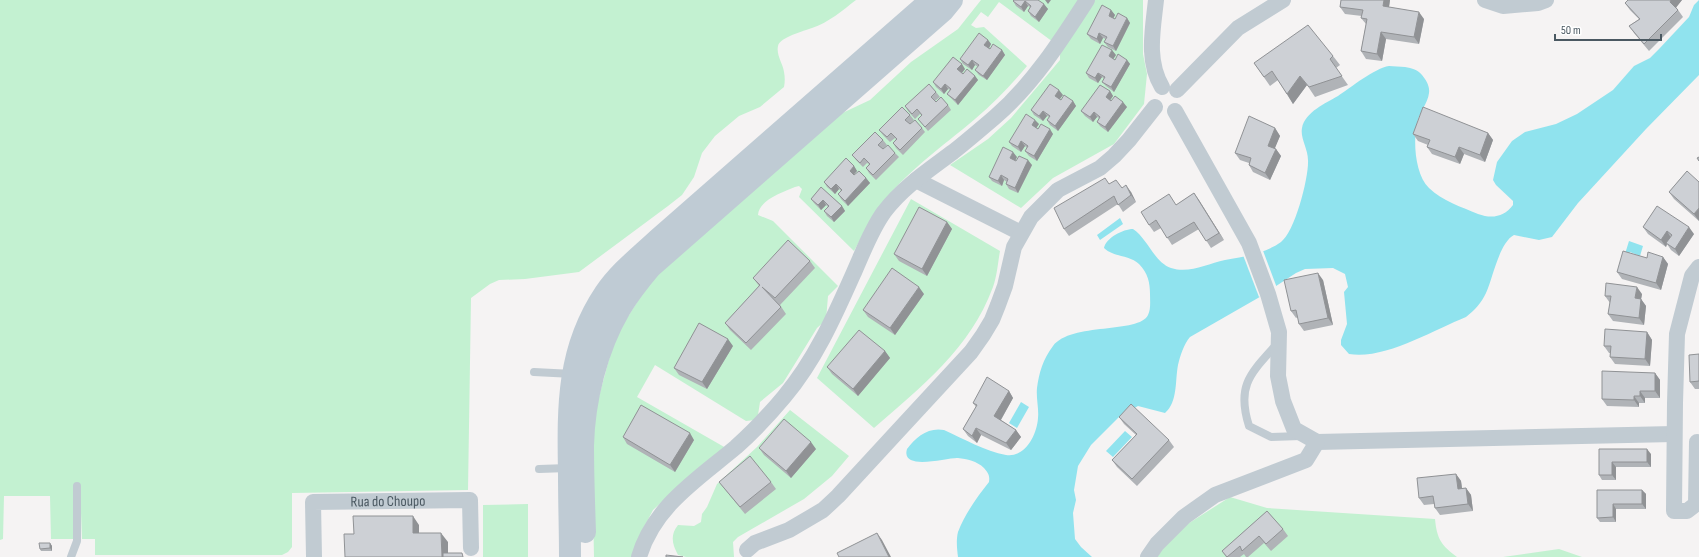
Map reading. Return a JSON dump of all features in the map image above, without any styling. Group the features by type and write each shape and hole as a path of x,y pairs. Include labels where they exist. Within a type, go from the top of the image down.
{"main road":[{"path":"570,557 567,425 570,388 583,337 595,309 606,292 622,272 931,0"},
{"path":"585,557 583,445 590,390 608,333 620,309 635,286 652,267 943,11 952,0"}],"street":[{"path":"639,557 657,519 670,502 689,484 737,446 760,424 796,383 820,345 831,324 875,225 886,210 916,180 968,140 1013,100 1046,60 1087,0"},
{"path":"1156,0 1152,50 1153,66 1157,79 1169,89 1180,96 1181,100 1180,105 1175,111 1168,114 1163,113 1155,106 1154,96 1158,89 1169,89 1238,28 1284,0"},
{"path":"1486,0 1503,6 1538,3 1546,0"},
{"path":"747,550 755,543 789,530 823,510 838,496 971,352 992,320 1005,286 1014,247 1031,217 1058,190 1100,168 1114,156 1129,140 1155,106"},
{"path":"1175,111 1250,243 1268,294 1279,332 1278,376 1283,401 1294,429 1312,439 1674,434"},
{"path":"916,180 1021,233"},
{"path":"1697,442 1696,504 1687,511 1674,511 1674,434 1677,334 1692,276 1699,267"},
{"path":"1148,557 1157,544 1184,517 1215,495 1306,460 1312,439"},
{"name":"Rua do Choupo","path":"314,557 313,502 470,500 471,548"}],"lane":[{"path":"1279,342 1257,366 1244,388 1244,409 1249,426 1271,437 1312,439"},
{"path":"534,372 573,374"},
{"path":"539,469 568,468"},
{"path":"73,555 77,541 77,486"}],"green space":[{"path":"0,0 856,0 824,23 793,35 780,43 778,46 778,53 784,72 784,87 760,107 739,116 715,136 702,153 694,177 682,195 668,206 579,272 525,279 499,280 490,284 471,298 468,490 292,493 292,547 288,552 282,555 95,555 95,539 82,539 80,487 74,539 51,539 50,496 4,496 3,539 0,540"},
{"path":"981,0 1143,0 1143,54 1147,74 1144,104 1114,144 1053,178 1021,208 950,165 988,139 1011,118 1060,60 1060,53 1053,42 999,2 988,17 981,12 971,25 976,28 984,27 1027,66 989,107 924,160 900,183 875,213 854,251 799,197 802,189 799,186 772,197 763,205 759,210 758,215 773,221 838,286 828,296 826,320 817,328 783,383 760,402 758,415 755,420 746,421 655,365 637,397 726,448 689,477 653,510 643,529 634,557 594,557 592,455 594,415 615,337 653,277 836,116 870,100 911,62 958,29"},
{"path":"911,199 1000,251 996,278 983,309 958,348 927,381 874,428 817,378"},
{"path":"790,410 849,456 832,476 804,499 738,537 733,542 734,557 686,557 678,555 674,547 673,536 678,525 694,526 701,522 702,514 707,507 717,484 757,447"},
{"path":"1230,497 1267,508 1435,519 1437,532 1441,541 1447,549 1457,557 1157,557 1175,532"},
{"path":"528,504 528,557 483,557 483,505"},
{"path":"1559,549 1582,557 1503,557"}],"water":[{"path":"1699,0 1699,75 1646,129 1578,203 1552,237 1539,240 1514,235 1509,239 1500,253 1489,287 1478,306 1466,317 1409,343 1378,353 1363,355 1349,354 1341,345 1341,340 1347,324 1344,292 1348,287 1345,274 1333,268 1305,269 1296,273 1258,298 1190,337 1181,354 1177,371 1174,397 1165,413 1138,406 1120,416 1091,445 1078,466 1074,490 1076,500 1073,513 1075,539 1092,557 958,557 958,532 972,506 989,482 988,474 984,468 978,464 965,459 953,458 926,462 911,460 907,456 907,449 918,437 938,429 944,430 982,448 1006,455 1019,453 1029,444 1037,425 1037,388 1039,377 1044,361 1053,346 1062,339 1074,334 1119,327 1142,321 1149,313 1149,282 1142,267 1131,259 1112,253 1104,248 1105,244 1111,238 1120,232 1133,229 1143,238 1160,261 1171,268 1178,270 1198,268 1225,260 1247,256 1275,246 1281,242 1291,227 1304,191 1308,160 1302,136 1302,128 1307,117 1322,105 1370,74 1389,66 1405,67 1417,71 1426,81 1428,86 1428,97 1418,119 1415,139 1416,157 1424,182 1440,197 1478,214 1493,217 1502,214 1513,205 1513,201 1496,185 1493,180 1497,162 1512,141 1525,132 1556,124 1577,114 1613,90 1634,66 1650,58 1659,49 1689,17 1694,5"},
{"path":"1120,218 1123,224 1100,240 1097,235"},
{"path":"1629,241 1643,246 1640,256 1630,252 1628,255 1625,254"},
{"path":"1021,402 1029,407 1017,428 1009,423"},
{"path":"1125,431 1132,437 1113,457 1106,451"}],"pier":[{"path":"1262,248 1277,288 1259,297 1243,255"}],"building":[{"path":"1038,0 1044,4 1035,17 1028,11 1031,6 1025,1 1021,7 1013,1"},
{"path":"1341,0 1384,0 1383,6 1419,12 1414,37 1381,32 1377,54 1361,51 1367,19 1361,18 1363,10 1340,7"},
{"path":"1628,0 1671,0 1670,2 1678,10 1644,44 1629,26 1640,19 1625,3"},
{"path":"1102,5 1111,10 1109,16 1115,19 1118,13 1127,18 1113,46 1104,42 1107,37 1099,33 1097,39 1087,34"},
{"path":"1308,25 1333,56 1330,59 1342,76 1309,87 1300,76 1287,94 1272,71 1264,77 1254,63"},
{"path":"979,33 988,40 984,45 990,49 993,44 1002,50 983,76 975,70 979,65 972,60 968,65 960,59"},
{"path":"1102,45 1112,50 1109,56 1115,60 1118,54 1127,60 1111,87 1102,82 1105,77 1098,73 1095,78 1086,73"},
{"path":"953,57 962,64 957,69 963,74 967,69 975,76 955,100 947,94 951,89 945,84 941,89 933,82"},
{"path":"929,84 936,92 931,97 936,102 941,97 948,105 925,127 918,119 922,115 917,109 912,114 905,106"},
{"path":"1050,84 1059,90 1055,96 1061,100 1064,95 1073,101 1055,126 1047,120 1050,116 1043,111 1039,116 1031,110"},
{"path":"1100,85 1110,91 1106,97 1111,101 1115,96 1123,102 1105,127 1097,122 1100,117 1094,112 1090,117 1081,111"},
{"path":"902,107 910,115 905,120 910,124 915,120 922,128 900,150 893,143 897,139 891,133 887,137 879,130"},
{"path":"1423,107 1488,133 1480,155 1459,147 1455,157 1427,147 1430,140 1413,134"},
{"path":"1026,114 1035,120 1032,125 1038,129 1041,124 1050,129 1034,156 1025,151 1028,146 1021,141 1018,147 1009,142"},
{"path":"1249,116 1275,128 1268,146 1276,149 1265,173 1249,165 1251,158 1235,153"},
{"path":"875,132 883,140 878,145 883,149 888,145 895,153 873,175 866,168 870,164 864,158 860,163 852,155"},
{"path":"1003,147 1013,152 1010,158 1016,161 1019,156 1028,160 1015,188 1006,184 1008,179 1001,175 998,181 989,177"},
{"path":"846,158 854,166 850,171 854,175 859,171 866,178 845,201 838,194 842,190 836,184 831,189 824,182"},
{"path":"1687,171 1699,182 1699,208 1694,214 1669,192"},
{"path":"1105,178 1109,184 1116,180 1122,188 1126,185 1131,195 1118,205 1114,196 1064,229 1054,208"},
{"path":"821,187 842,206 831,217 824,211 829,206 823,200 818,205 811,199"},
{"path":"1194,193 1219,233 1206,241 1194,222 1167,238 1156,220 1149,225 1141,212 1169,194 1176,205"},
{"path":"1657,206 1689,227 1675,249 1666,243 1672,235 1667,231 1661,240 1643,227"},
{"path":"919,207 947,222 922,269 894,254"},
{"path":"788,240 810,261 775,298 762,287 781,307 746,343 725,323 760,285 753,278"},
{"path":"1623,251 1647,258 1648,252 1663,257 1656,283 1617,272"},
{"path":"892,268 919,287 890,328 863,310"},
{"path":"1318,273 1328,318 1299,324 1296,310 1291,311 1284,280"},
{"path":"1606,283 1637,287 1635,298 1641,299 1639,318 1608,314 1611,296 1605,296"},
{"path":"699,323 728,339 702,382 674,368"},
{"path":"1605,329 1647,332 1645,359 1610,357 1611,346 1604,346"},
{"path":"859,330 885,351 853,389 827,367"},
{"path":"1699,354 1699,381 1690,382 1689,355"},
{"path":"1602,371 1655,373 1655,391 1640,391 1640,396 1634,396 1634,400 1602,399"},
{"path":"987,377 1009,391 994,416 1016,430 1006,443 976,428 972,436 963,429 977,405 973,403"},
{"path":"1131,404 1169,440 1132,479 1112,460 1137,434 1119,417"},
{"path":"641,405 690,433 670,465 623,437"},
{"path":"784,419 811,442 786,471 759,448"},
{"path":"1599,449 1647,449 1647,462 1612,462 1612,475 1599,475"},
{"path":"750,456 771,482 740,507 719,482"},
{"path":"1456,474 1458,489 1466,488 1468,504 1435,508 1433,496 1419,498 1417,478"},
{"path":"1597,490 1642,490 1642,504 1613,504 1613,517 1597,518"},
{"path":"1267,511 1283,529 1266,544 1259,536 1242,551 1240,546 1227,557 1222,551"},
{"path":"353,516 413,516 413,533 441,533 442,557 345,557 344,534 354,534"},
{"path":"877,533 889,557 839,557 837,553"},
{"path":"39,543 50,543 50,548 40,549"},
{"path":"443,553 462,553 463,557 443,557"},
{"path":"666,555 683,557 666,557"}]}
